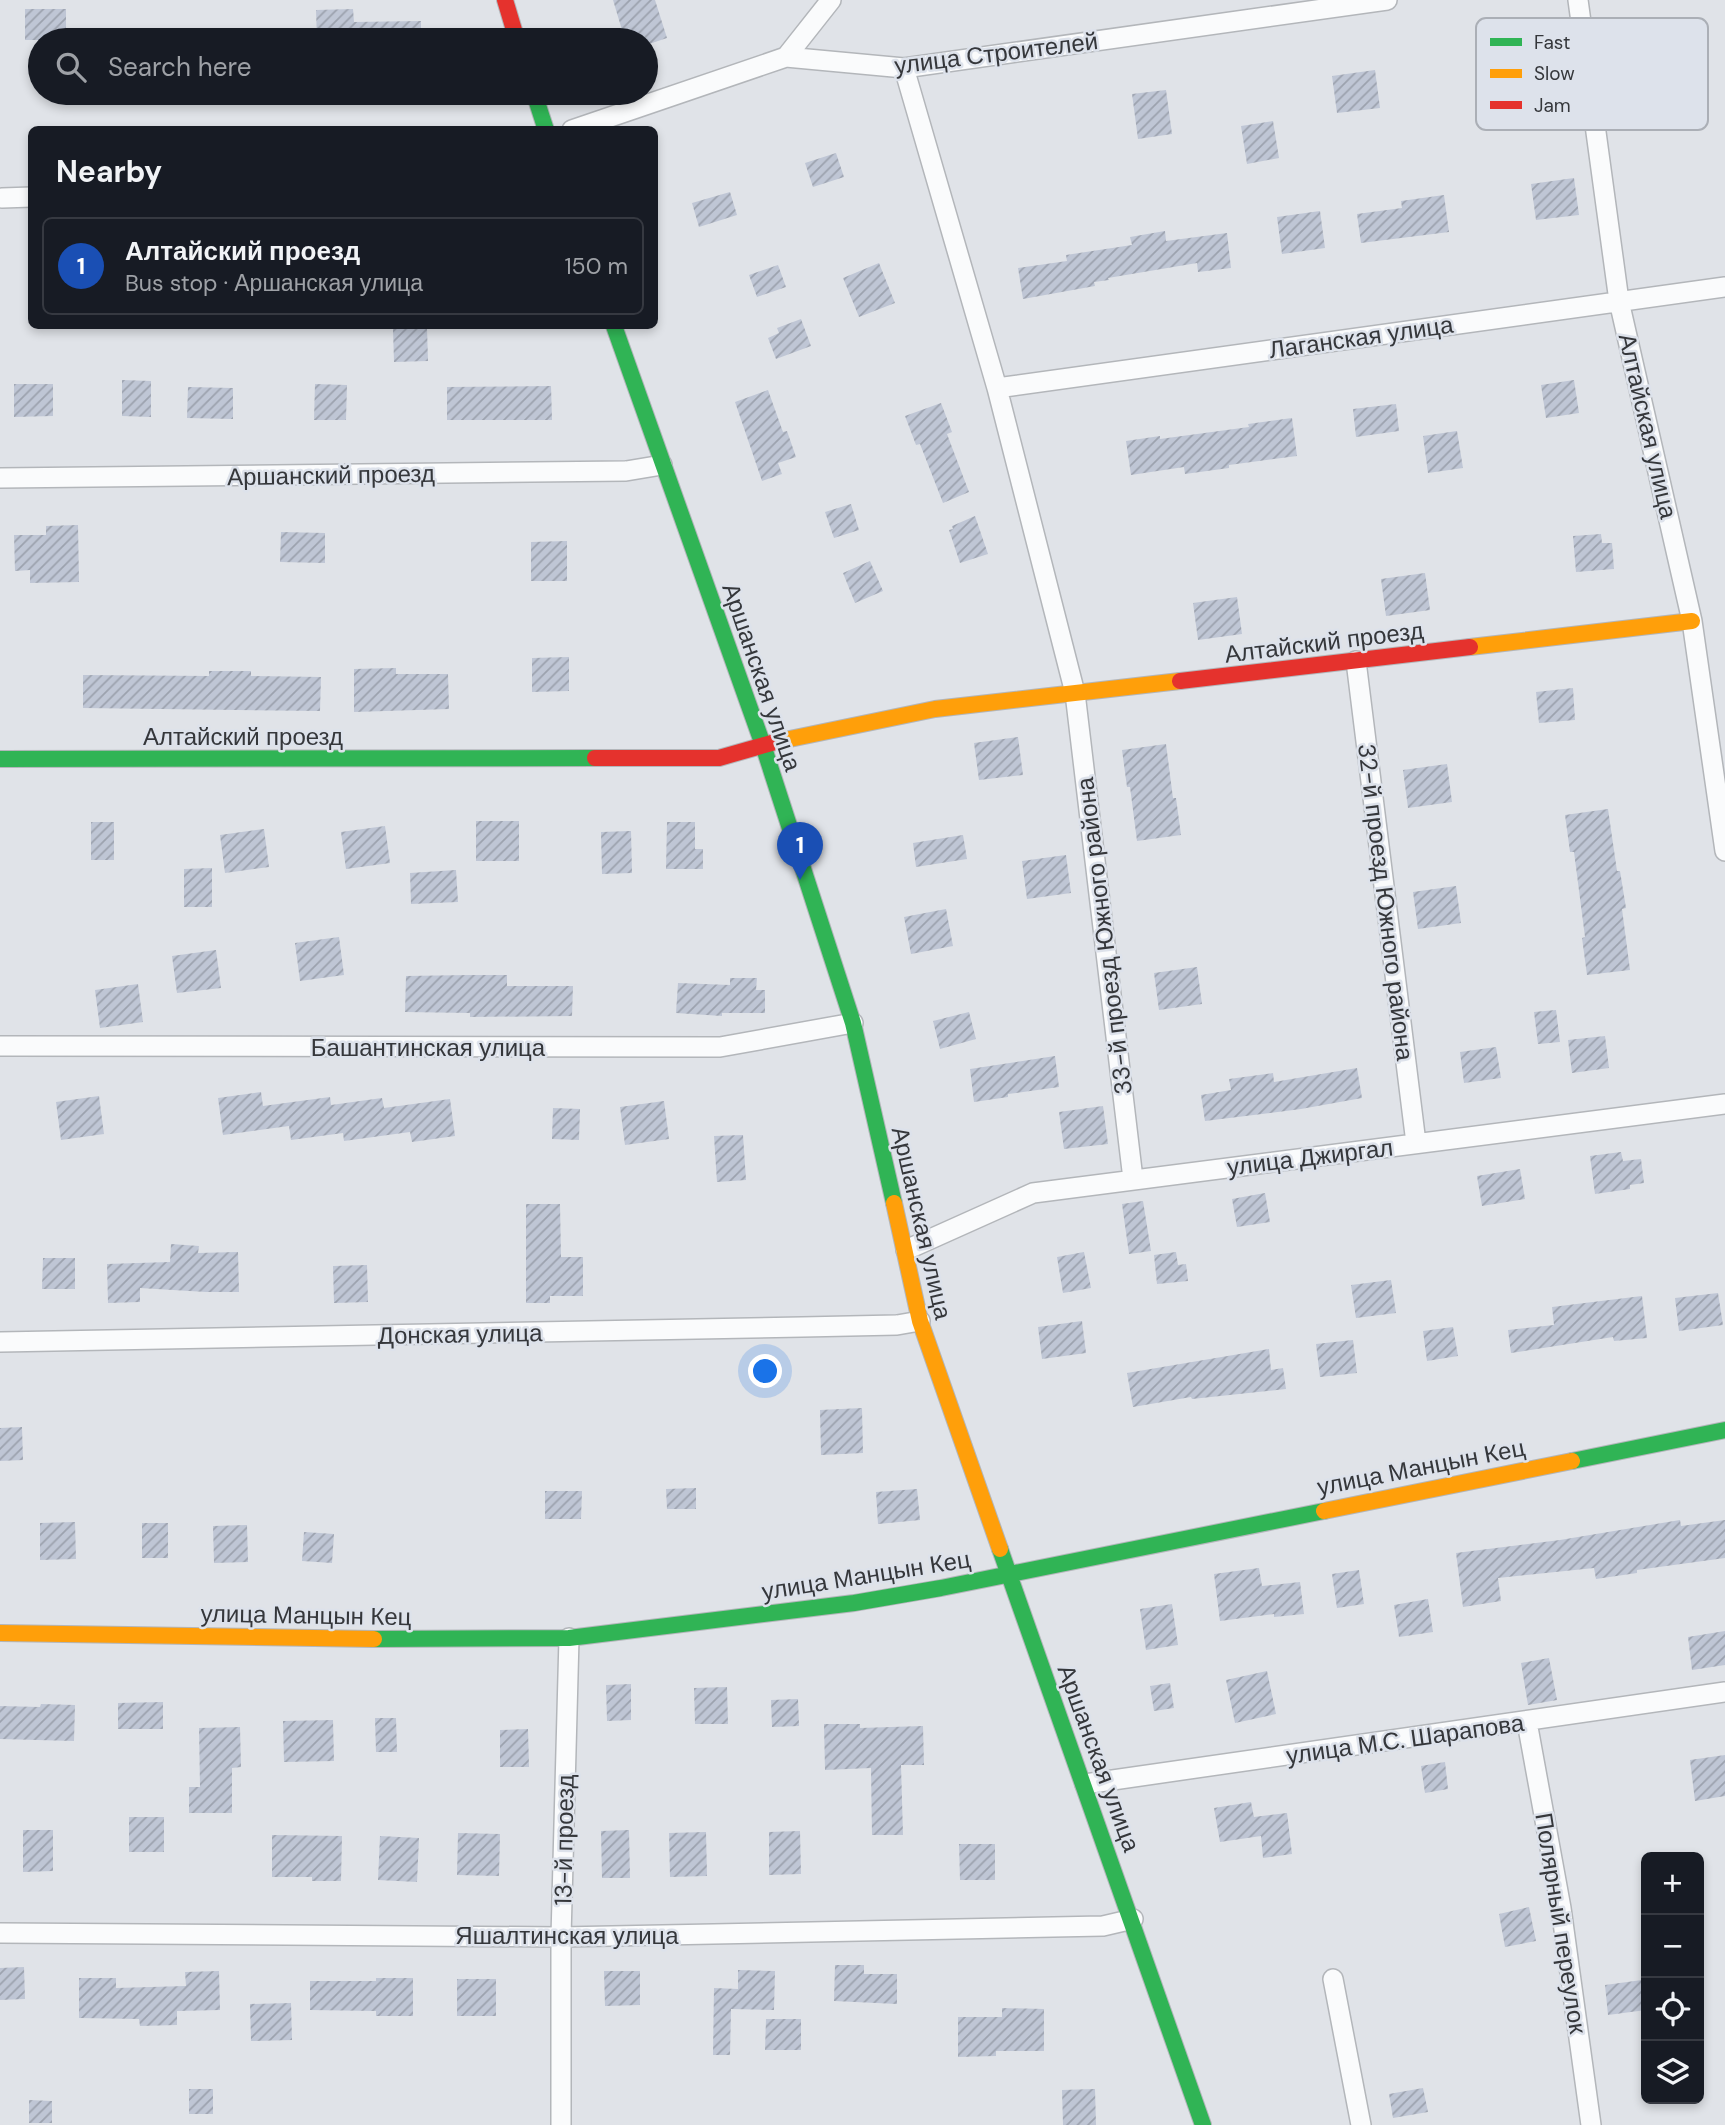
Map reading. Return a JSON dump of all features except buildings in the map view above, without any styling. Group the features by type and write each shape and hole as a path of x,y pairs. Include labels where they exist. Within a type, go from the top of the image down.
{"street":[{"path":"505,0 513,28"},
{"path":"786,57 831,0"},
{"name":"улица Строителей","path":"658,101 786,57 904,68 1387,0"},
{"name":"Алтайская улица","path":"1578,0 1580,18"},
{"path":"904,68 997,388 1075,693"},
{"path":"538,105 545,126"},
{"name":"улица Строителей","path":"584,126 645,105"},
{"name":"Алтайская улица","path":"1596,130 1619,302 1692,621 1725,851"},
{"path":"2,198 28,197"},
{"name":"Лаганская улица","path":"997,388 1725,286"},
{"name":"Аршанская улица","path":"615,329 763,745 853,1023 920,1321 1133,1919 1203,2125"},
{"name":"Аршанский проезд","path":"0,478 626,471 662,465"},
{"name":"Алтайский проезд","path":"0,759 719,758 763,745 934,709 1692,621"},
{"name":"32-й проезд Южного района","path":"1356,661 1416,1143"},
{"name":"33-й проезд Южного района","path":"1075,693 1133,1179"},
{"name":"Башантинская улица","path":"0,1046 720,1047 853,1023"},
{"name":"улица Джиргал","path":"906,1250 1033,1193 1725,1104"},
{"name":"Донская улица","path":"0,1342 802,1328 897,1325 920,1321"},
{"name":"улица Манцын Кец","path":"0,1633 458,1640 569,1638 854,1603 941,1588 1725,1430"},
{"name":"13-й проезд","path":"561,2125 561,1937 569,1638"},
{"name":"улица М.С. Шарапова","path":"1085,1784 1725,1692"},
{"name":"Полярный переулок","path":"1527,1722 1561,1908 1591,2125"},
{"name":"Яшалтинская улица","path":"0,1933 561,1937 1103,1926 1133,1919"},
{"path":"1333,1979 1361,2125"}],"traffic: fast":[{"path":"538,105 545,126"},
{"path":"615,329 763,745 853,1023 894,1203"},
{"path":"0,759 595,758"},
{"path":"1572,1461 1725,1430"},
{"path":"374,1639 569,1638 854,1603 1324,1511"},
{"path":"1000,1549 1203,2125"}],"traffic: slow":[{"path":"1470,647 1692,621"},
{"path":"775,742 935,709 1180,681"},
{"path":"894,1203 920,1321 1000,1549"},
{"path":"1324,1511 1572,1461"},
{"path":"0,1633 374,1639"}],"traffic: jam":[{"path":"505,0 513,28"},
{"path":"1180,681 1470,647"},
{"path":"595,758 719,758 775,742"}],"place":[{"name":"Алтайский проезд","path":"800,880"}]}
